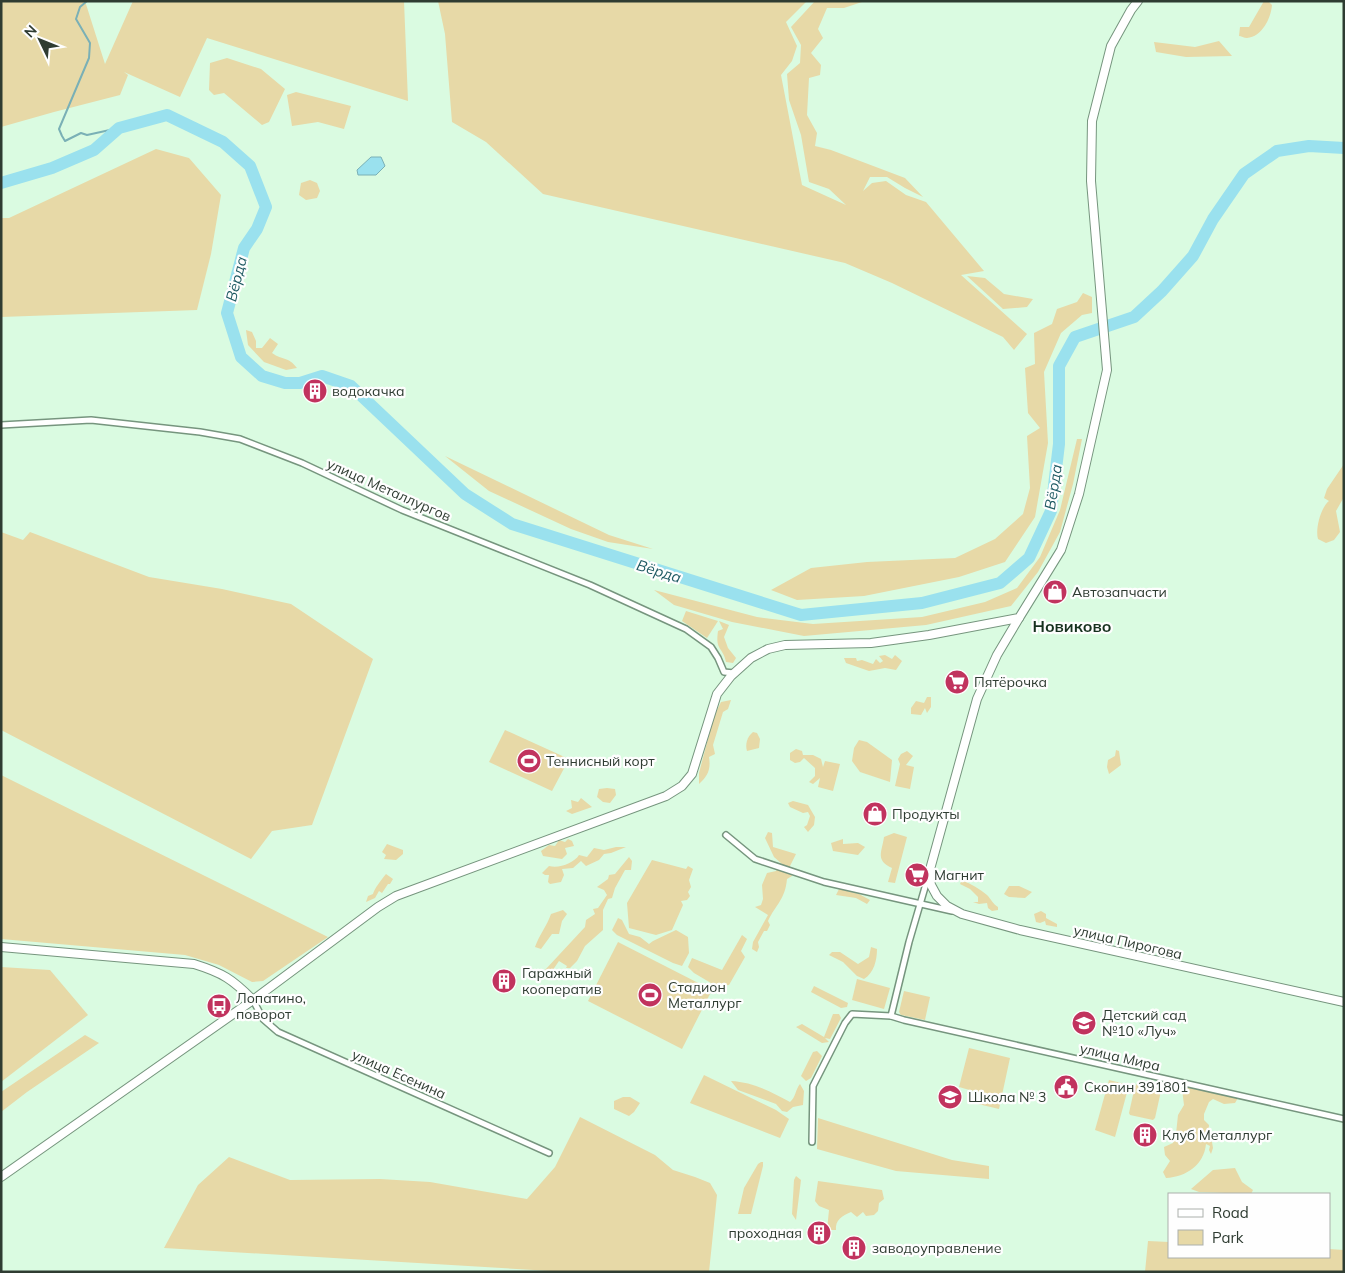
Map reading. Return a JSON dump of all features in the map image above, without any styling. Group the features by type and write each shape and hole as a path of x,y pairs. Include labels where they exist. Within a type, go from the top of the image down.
{"street":[{"path":"891,1016 920,903 977,699 996,655 1061,550 1079,494 1107,370 1091,181 1092,121 1111,46 1138,1"},
{"name":"улица Металлургов","path":"1,426 92,420 200,432 240,439 302,463 402,510 590,585 686,629 710,647 718,658 724,672 734,673"},
{"path":"1,1177 253,1000 378,907 396,896 666,796 682,786 692,774 717,694 734,673 751,658 768,649 785,645 871,643 928,636 1019,618"},
{"path":"726,835 755,858 773,865 824,882 962,914"},
{"name":"улица Пирогова","path":"929,873 931,885 937,896 947,906 962,914 1020,930 1344,1002"},
{"path":"1,947 194,964 213,969 233,980 253,1000"},
{"name":"улица Есенина","path":"253,1000 263,1020 278,1032 549,1153"},
{"name":"улица Мира","path":"812,1142 813,1086 844,1023 852,1014 891,1016 1344,1119"}],"green space":[{"path":"1,1 85,1 105,64 133,1 404,1 408,101 207,38 180,97 124,72 128,75 120,95 1,127"},
{"path":"438,1 807,1 786,22 797,46 792,61 781,75 802,185 846,205 829,189 809,182 801,135 789,100 787,74 800,63 801,45 791,27 815,1 865,1 844,8 827,8 818,29 823,38 811,53 821,65 820,75 809,78 807,115 817,133 815,146 831,150 905,178 923,197 887,177 870,177 863,191 872,183 886,181 906,195 926,202 984,271 961,275 1027,334 1014,350 1003,337 892,283 845,263 543,194 486,142 452,122 445,34"},
{"path":"1264,1 1268,1 1272,5 1270,16 1265,26 1252,37 1239,36 1240,27 1249,27"},
{"path":"1219,41 1232,56 1186,57 1156,52 1154,42 1195,47"},
{"path":"227,58 261,69 285,89 269,122 262,125 224,93 214,95 209,90 210,63"},
{"path":"296,92 351,106 344,129 318,122 292,126 287,95"},
{"path":"156,149 189,158 221,195 211,254 197,310 1,317 1,218 9,218"},
{"path":"310,180 317,183 320,191 317,198 306,200 299,195 301,183"},
{"path":"967,276 985,278 1004,294 1033,299 1027,307 1003,309"},
{"path":"1083,293 1092,297 1092,313 1082,315 1061,333 1044,372 1048,443 1035,517 1005,562 959,577 864,596 797,600 771,590 811,568 867,562 955,558 995,539 1023,514 1030,488 1027,436 1040,428 1028,413 1025,368 1035,364 1034,333 1052,324 1057,309 1077,302"},
{"path":"246,330 252,332 256,341 256,348 262,348 270,338 278,344 272,353 288,360 297,368 286,370 264,362 248,345"},
{"path":"1077,439 1082,439 1073,484 1060,532 1038,572 1011,606 926,625 804,636 732,622 674,605 654,590 757,617 813,624 922,617 985,602 1017,588 1040,557 1060,510"},
{"path":"445,456 609,535 653,549 608,542 571,529 489,491"},
{"path":"1344,464 1344,497 1336,511 1340,532 1334,540 1326,543 1318,539 1318,524 1321,513 1329,501 1324,498 1327,489"},
{"path":"1,532 23,540 30,532 149,577 222,589 291,604 373,659 312,825 272,831 251,859 1,730"},
{"path":"686,611 718,621 707,638 682,621"},
{"path":"719,621 729,625 724,637 728,648 736,658 733,663 726,662 718,646 718,631 723,629"},
{"path":"885,655 892,659 895,655 902,661 896,670 885,668 869,671 846,663 844,658 856,658 857,661 862,660 873,664 876,659 880,663 883,661 879,656"},
{"path":"927,697 931,697 931,707 927,713 925,708 921,715 911,714 911,708 916,701 924,703"},
{"path":"731,700 728,709 723,712 713,745 715,754 709,757 710,765 708,772 699,784 699,773 714,716 721,702"},
{"name":"Теннисный корт","path":"505,730 569,759 552,791 489,762"},
{"path":"753,732 757,733 760,739 759,748 747,751 747,741"},
{"path":"859,740 867,742 892,760 890,782 860,772 852,761 854,748"},
{"path":"796,749 802,751 803,755 813,755 821,759 823,767 825,761 840,764 833,791 818,787 820,778 813,784 809,782 815,776 815,768 804,758 800,762 795,763 790,760 790,753"},
{"path":"1116,750 1119,751 1121,765 1109,774 1108,760 1115,756"},
{"path":"907,751 913,756 906,765 914,767 910,789 895,786 900,764 898,759 901,754"},
{"path":"1,775 328,937 263,981 252,982 219,965 185,955 1,939"},
{"path":"599,789 615,789 616,795 610,803 603,802 597,797"},
{"path":"581,798 592,807 572,814 566,811 572,808 571,800 578,802"},
{"path":"793,801 808,805 815,817 814,825 808,832 804,827 807,825 810,816 808,812 803,813 790,807 788,803"},
{"path":"768,832 772,833 773,847 796,854 790,866 792,876 787,879 782,897 768,921 770,925 758,942 757,952 752,949 753,942 768,915 755,907 761,905 763,899 762,885 767,873 776,871 782,864 774,857 765,838"},
{"path":"894,833 907,837 895,883 888,882 892,868 881,859 884,837"},
{"path":"568,839 572,841 574,846 565,848 567,854 562,859 543,856 541,851 549,845 555,846 559,840 565,842"},
{"path":"843,839 843,844 858,843 865,847 858,855 833,851 831,843"},
{"path":"387,844 403,850 403,854 396,860 384,859 386,855 382,852"},
{"path":"626,847 604,854 599,860 586,866 581,861 573,868 562,869 564,875 561,882 550,884 548,882 549,875 542,873 549,866 566,865 574,861 579,855 587,857 594,848 604,850"},
{"path":"629,857 632,861 631,870 625,870 612,898 608,899 603,910 603,930 585,946 577,961 570,968 566,968 567,966 559,961 548,977 542,975 541,971 545,970 585,927 586,920 595,914 593,909 598,908 607,895 604,890 597,887 608,879 609,875 615,874"},
{"path":"652,860 686,869 688,866 693,869 689,880 691,887 688,892 690,896 687,900 681,901 683,905 672,930 656,935 629,928 627,903"},
{"path":"386,874 393,879 390,884 382,893 379,891 375,898 366,902 368,896 373,894"},
{"path":"962,880 987,895 998,907 998,910 992,911 988,908 987,903 979,904 973,902 978,902 978,897 970,889 960,884"},
{"path":"1009,886 1019,886 1032,892 1025,898 1009,897 1004,894"},
{"path":"839,889 859,894 870,900 867,904 856,898 836,895"},
{"path":"563,910 567,914 562,921 559,934 552,934 541,949 535,947 551,914"},
{"path":"1041,911 1046,914 1046,918 1057,924 1057,927 1046,925 1045,921 1036,922 1034,914"},
{"path":"618,918 622,920 629,934 640,937 649,944 676,930 688,937 689,953 682,966 617,935 612,930"},
{"path":"742,935 747,939 741,951 745,957 729,985 716,986 694,973 688,967 692,958 722,970"},
{"name":"Стадион Металлург","path":"618,942 712,990 682,1049 588,1001"},
{"path":"871,947 877,949 876,962 873,970 864,979 857,976 843,962 829,955 832,952 840,952 858,964 869,957"},
{"path":"1,967 50,970 88,1015 1,1082"},
{"path":"857,979 890,988 884,1009 852,1000"},
{"path":"814,986 848,1003 847,1007 841,1008 811,992"},
{"path":"904,991 930,997 925,1020 901,1015 899,1012"},
{"path":"833,1014 839,1014 841,1018 830,1039 825,1038 829,1042 822,1043 796,1027 802,1024 824,1037"},
{"path":"85,1035 99,1043 1,1112 1,1092"},
{"path":"969,1048 1010,1058 999,1109 978,1104 980,1093 959,1087"},
{"path":"817,1051 822,1056 811,1078 806,1081 801,1076 813,1052"},
{"path":"704,1075 776,1110 789,1119 780,1138 690,1103"},
{"path":"1109,1080 1129,1085 1115,1137 1095,1130"},
{"path":"731,1081 754,1085 790,1102 800,1084 804,1091 803,1105 793,1107 787,1112 782,1111 776,1104 738,1090"},
{"path":"1137,1084 1161,1091 1153,1120 1130,1115 1129,1113"},
{"path":"1185,1087 1238,1098 1235,1103 1224,1104 1213,1099 1209,1102 1204,1114 1204,1120 1209,1125 1208,1138 1212,1142 1213,1148 1211,1154 1210,1146 1206,1144 1205,1151 1198,1164 1187,1172 1166,1178 1163,1172 1170,1161 1165,1155 1164,1147 1173,1143 1178,1115 1184,1105 1182,1089"},
{"path":"623,1097 630,1097 640,1103 629,1116 614,1109 614,1101"},
{"path":"580,1117 655,1155 673,1170 710,1183 717,1195 709,1272 568,1272 164,1248 198,1185 229,1157 290,1180 380,1179 430,1182 527,1199 555,1167"},
{"path":"818,1118 952,1160 989,1166 989,1179 896,1171 817,1149"},
{"path":"761,1162 763,1162 763,1166 751,1214 738,1214 744,1188"},
{"path":"1235,1168 1242,1182 1253,1190 1252,1193 1199,1192 1191,1189 1213,1170"},
{"path":"796,1176 801,1180 796,1220 792,1214 794,1180"},
{"path":"818,1181 882,1190 884,1199 879,1203 878,1211 874,1215 866,1216 863,1212 857,1217 851,1212 840,1219 836,1230 827,1230 829,1210 819,1206 815,1201"},
{"path":"1148,1241 1168,1242 1168,1258 1330,1258 1330,1249 1344,1250 1344,1272 1145,1272"}],"water":[{"path":"371,157 381,157 385,166 376,175 358,175 357,170"}],"waterway":[{"path":"87,1 80,7 76,19 90,43 89,58 59,129 65,141 81,133 87,135 119,128"},
{"name":"Вёрда","path":"1,183 52,168 94,150 119,128 167,115 223,142 250,166 266,207 257,229 244,248 227,313 241,357 262,376 285,383 300,383 322,376 351,386 465,494 512,524 801,615 922,603 1000,583 1029,558 1051,511 1059,444 1059,366 1075,337 1134,317 1162,291 1193,256 1213,219 1244,174 1277,151 1309,146 1344,148"}],"place":[{"name":"водокачка","path":"315,391"},
{"name":"Автозапчасти","path":"1055,592"},
{"name":"Пятёрочка","path":"957,682"},
{"name":"Теннисный корт","path":"529,761"},
{"name":"Продукты","path":"875,814"},
{"name":"Магнит","path":"917,875"},
{"name":"Гаражный кооператив","path":"504,981"},
{"name":"Стадион Металлург","path":"650,995"},
{"name":"Лопатино, поворот","path":"219,1006"},
{"name":"Детский сад №10 «Луч»","path":"1084,1023"},
{"name":"Скопин 391801","path":"1066,1087"},
{"name":"Школа № 3","path":"950,1097"},
{"name":"Клуб Металлург","path":"1145,1135"},
{"name":"проходная","path":"819,1233"},
{"name":"заводоуправление","path":"854,1248"}],"district":[{"name":"Новиково","path":"1072,626"}]}
